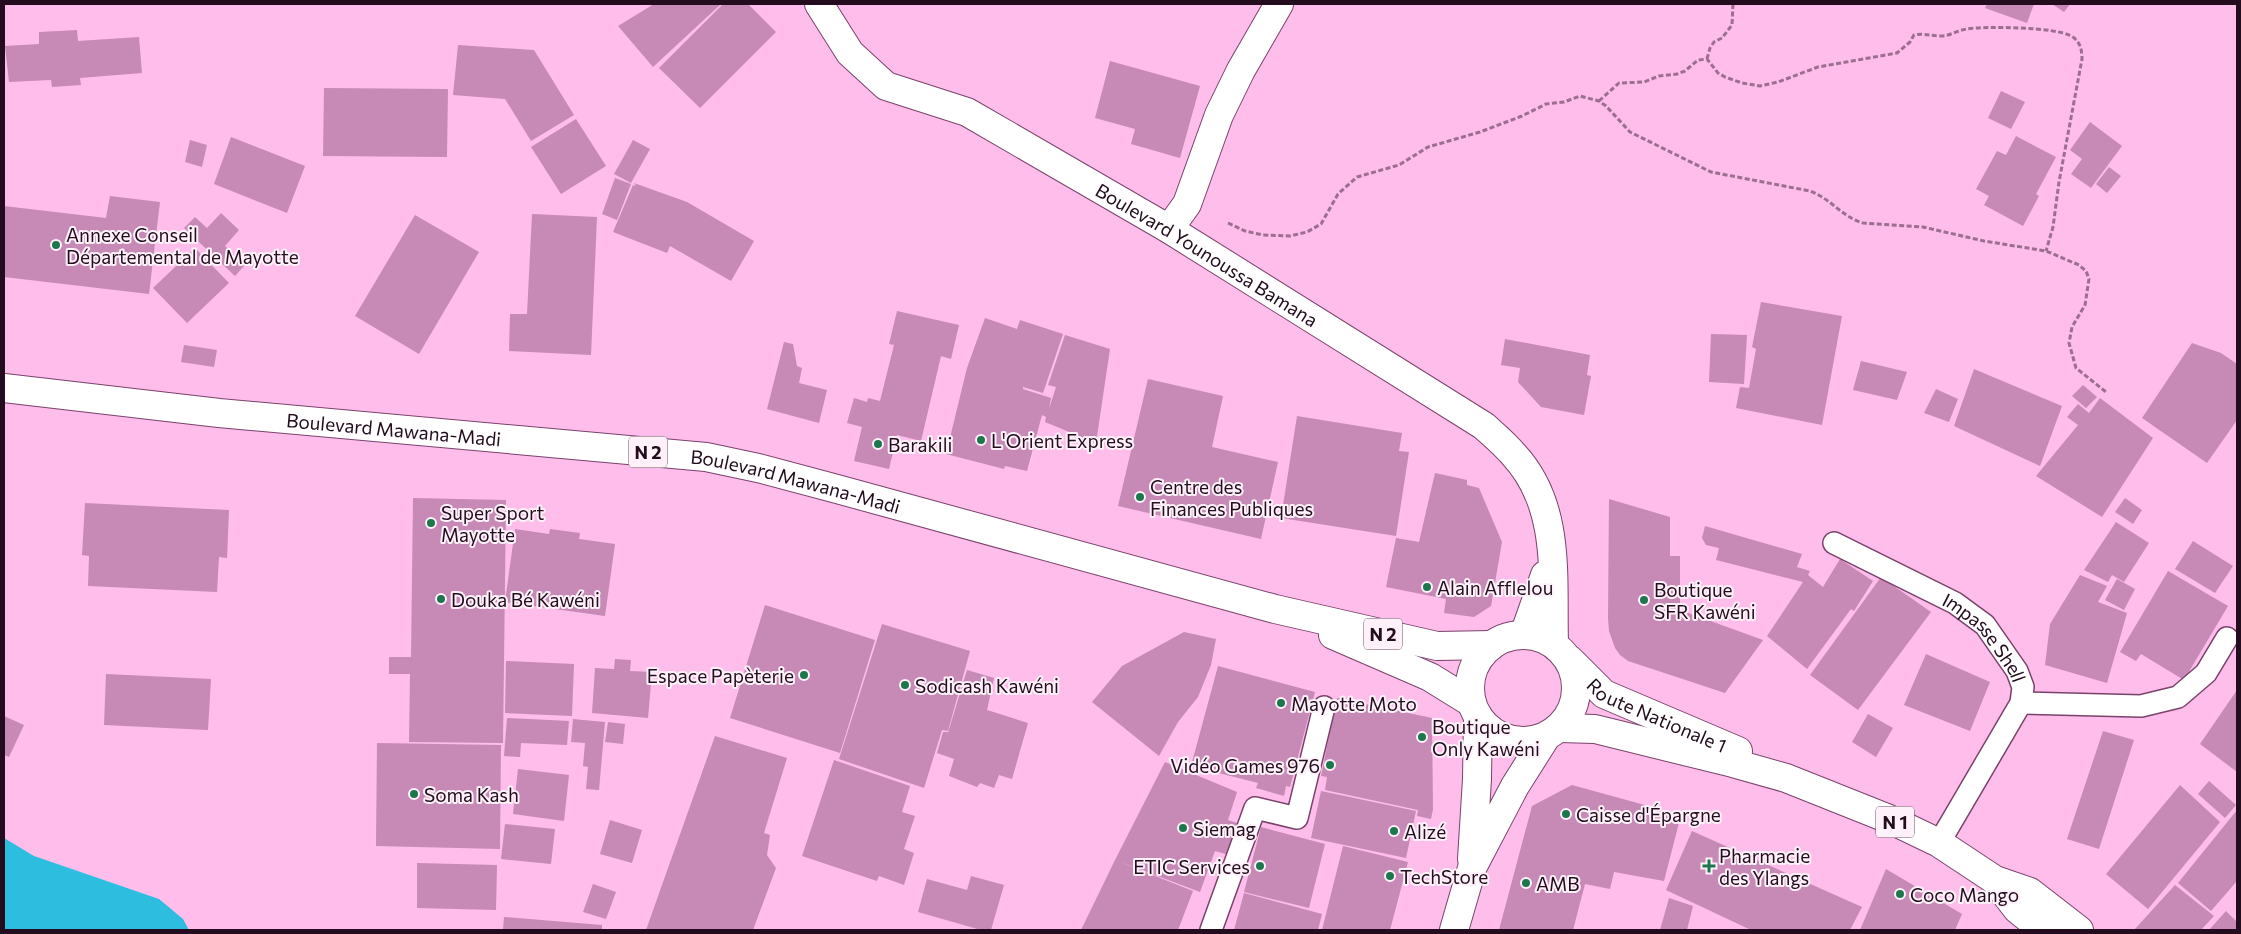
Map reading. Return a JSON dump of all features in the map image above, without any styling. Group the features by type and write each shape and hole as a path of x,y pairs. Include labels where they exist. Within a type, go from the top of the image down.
{"main road":[{"name":"Boulevard Younoussa Bamana","path":"819,4 850,53 886,86 967,112 1169,229 1484,426 1515,456 1537,489 1549,522 1553,550 1559,649"},
{"path":"1169,229 1187,204 1219,115 1241,70 1279,4"},
{"name":"Boulevard Mawana-Madi","path":"4,388 219,413 706,457 758,468 837,489 1274,609 1437,646 1492,645"},
{"name":"Boulevard Younoussa Bamana","path":"1524,635 1553,550"},
{"name":"Boulevard Mawana-Madi","path":"1274,609 1430,677 1475,710"},
{"path":"1454,930 1472,868 1515,786 1552,732 1572,711 1576,691 1574,671 1559,649 1539,638 1524,635 1507,637 1492,645 1480,656 1472,671 1470,688 1475,710 1477,779 1472,868"},
{"name":"Route Nationale 1","path":"1559,649 1604,694 1743,753 1786,778"},
{"path":"1475,710 1488,728 1500,736 1521,742 1552,732"},
{"name":"Route Nationale 1","path":"1552,732 1595,729 1786,778 1889,819 1939,843 1995,880 2030,892 2079,930"},
{"name":"Route Nationale 1","path":"1995,880 2017,909 2043,930"}],"lane":[{"name":"Impasse Shell","path":"1834,542 1955,603 1985,625 2017,671 2023,687 2021,703 1939,843"},
{"path":"2021,703 2141,706 2178,697 2206,674 2227,638"},
{"path":"1211,930 1255,808 1297,818 1324,707"}],"path":[{"path":"1707,59 1714,42 1722,38 1732,25 1732,4"},
{"path":"1599,101 1619,83 1644,82 1659,76 1676,74 1685,71 1698,60 1707,59 1714,65 1718,73 1725,77 1742,84 1760,86 1778,82 1818,67 1897,52 1910,42 1914,35 1922,33 1940,36 1966,29 2002,28 2047,30 2064,33 2072,36 2078,42 2082,50 2082,59 2059,182 2053,227 2046,251"},
{"path":"1187,204 1244,231 1263,235 1290,236 1307,232 1321,224 1338,194 1357,177 1400,165 1428,146 1480,132 1522,116 1546,104 1564,102 1580,96 1599,101 1630,132 1710,172 1818,194 1854,220 1923,227 1984,241 2046,251 2079,265 2086,271 2089,279 2085,305 2072,327 2069,343 2076,368 2106,392"}],"water":[{"path":"4,838 34,856 159,899 183,919 189,930 4,930"}],"building":[{"path":"654,4 721,4 653,67 618,26"},
{"path":"723,4 748,4 776,32 700,108 659,68"},
{"path":"1987,4 2034,4 2027,23 1985,8"},
{"path":"2052,4 2070,4 2064,12"},
{"path":"77,30 78,41 139,37 142,73 80,78 81,85 52,87 51,80 9,82 5,46 39,44 39,32"},
{"path":"458,45 534,50 574,115 531,141 505,99 453,95"},
{"path":"1110,61 1200,86 1180,158 1131,144 1135,129 1095,118"},
{"path":"324,88 448,89 447,157 323,156"},
{"path":"2001,91 2025,102 2011,129 1988,118"},
{"path":"576,119 606,166 561,194 531,147"},
{"path":"2090,122 2122,146 2091,188 2071,174 2082,159 2070,150"},
{"path":"2016,136 2056,157 2036,194 2039,196 2023,226 1984,205 1989,196 1976,189 1997,151 2006,155"},
{"path":"231,137 305,166 287,213 214,184"},
{"path":"190,140 207,145 202,167 185,162"},
{"path":"633,140 650,149 631,183 614,174"},
{"path":"2109,167 2121,176 2107,193 2096,184"},
{"path":"615,178 631,184 617,220 602,214"},
{"path":"634,183 687,202 754,241 731,281 670,246 667,253 613,232 633,185 636,186"},
{"path":"110,196 160,202 149,294 4,277 4,206 106,218"},
{"path":"221,213 239,230 225,246 245,265 235,276 184,228 195,217 207,228"},
{"path":"532,214 597,217 591,355 509,351 510,314 527,314"},
{"path":"415,215 479,252 419,354 355,316"},
{"path":"195,248 229,283 187,323 153,288"},
{"path":"1761,302 1842,316 1822,425 1736,408 1740,387 1749,388 1756,349 1752,347"},
{"path":"897,311 959,325 951,359 941,356 921,441 897,435 889,469 854,461 862,427 847,423 854,398 867,402 868,398 880,401 894,345 889,344"},
{"path":"985,318 1017,329 1020,320 1063,334 1043,393 1023,387 1023,389 1051,398 1049,409 1056,387 1048,385 1065,335 1110,349 1096,443 1045,422 1046,417 1042,415 1027,471 1005,466 1004,469 946,454 967,368"},
{"path":"1711,334 1747,335 1744,384 1709,382"},
{"path":"1505,339 1590,355 1587,375 1591,376 1584,415 1541,407 1518,382 1520,368 1501,365"},
{"path":"784,342 793,344 797,366 802,368 799,383 827,390 819,423 767,409"},
{"path":"2192,343 2221,353 2237,364 2237,420 2207,463 2142,418"},
{"path":"184,345 217,350 214,367 181,362"},
{"path":"1861,361 1907,372 1897,400 1853,390"},
{"path":"1974,369 2062,406 2040,466 1954,426"},
{"path":"1148,379 1223,396 1212,447 1278,462 1261,539 1118,506"},
{"path":"2083,385 2097,397 2086,408 2072,396"},
{"path":"1936,389 1958,399 1949,422 1924,413"},
{"path":"2100,398 2153,438 2102,517 2036,476 2078,425 2067,417 2078,404 2089,413"},
{"path":"1297,416 1402,433 1399,451 1409,452 1396,536 1281,518"},
{"path":"1435,473 1467,480 1467,485 1479,488 1502,542 1491,606 1474,617 1444,613 1446,599 1386,587 1396,538 1419,542"},
{"path":"413,498 506,500 503,743 409,742 410,674 389,674 389,657 411,657"},
{"path":"2125,498 2142,510 2133,524 2115,512"},
{"path":"1609,499 1670,517 1670,556 1680,556 1680,610 1763,640 1725,693 1628,661 1615,648 1609,631 1608,618"},
{"path":"85,503 229,510 227,558 219,557 217,592 88,586 89,556 82,555"},
{"path":"2116,522 2149,543 2124,582 2112,575 2108,582 2084,570"},
{"path":"1705,526 1802,554 1797,567 1810,571 1808,575 1823,587 1840,559 1873,581 1854,611 1851,609 1807,669 1767,636 1803,582 1716,560 1719,548 1706,545 1702,538"},
{"path":"515,529 549,534 550,529 580,533 579,539 615,544 605,616 505,602"},
{"path":"2193,541 2233,566 2215,593 2175,569"},
{"path":"2168,571 2228,606 2184,680 2141,654 2136,661 2120,652"},
{"path":"2080,575 2107,586 2098,602 2127,613 2107,683 2045,665 2050,624"},
{"path":"1881,577 1931,612 1858,710 1810,675"},
{"path":"2117,579 2135,589 2124,610 2105,600"},
{"path":"765,605 875,640 840,753 730,718"},
{"path":"882,624 970,651 948,731 942,730 924,788 839,759"},
{"path":"1184,632 1216,639 1211,665 1198,697 1178,722 1159,756 1092,702 1122,666"},
{"path":"1926,654 1990,682 1970,731 1904,705"},
{"path":"615,659 631,660 630,671 652,672 648,718 592,713 595,668 614,669"},
{"path":"506,661 574,664 572,716 505,713"},
{"path":"1218,666 1315,692 1290,787 1286,786 1284,796 1256,788 1258,783 1191,766"},
{"path":"967,670 994,678 987,710 1028,723 1012,779 999,775 994,788 980,783 977,787 949,776 954,759 937,753 943,732 948,732 947,736"},
{"path":"106,674 211,679 208,730 104,725"},
{"path":"2237,690 2237,772 2200,744"},
{"path":"1337,698 1432,718 1433,809 1431,819 1417,816 1418,810 1325,790 1327,777 1321,776"},
{"path":"1868,714 1893,728 1876,757 1852,742"},
{"path":"4,716 24,725 9,757 4,755"},
{"path":"507,718 569,721 567,745 521,743 520,757 504,756"},
{"path":"573,719 605,722 599,790 586,789 588,767 583,766 585,743 571,742"},
{"path":"608,722 625,724 623,744 605,742"},
{"path":"2103,731 2134,740 2099,849 2067,839"},
{"path":"715,736 787,758 764,833 770,835 767,855 776,868 753,930 646,930"},
{"path":"377,743 501,745 500,849 376,846"},
{"path":"834,760 910,786 902,812 915,816 904,849 914,853 904,885 879,876 877,881 802,856"},
{"path":"1165,762 1237,792 1228,820 1240,824 1229,855 1215,851 1200,892 1115,860"},
{"path":"518,769 569,775 564,821 513,814"},
{"path":"2209,781 2236,805 2225,818 2198,794"},
{"path":"1572,785 1681,815 1664,881 1614,872 1610,889 1585,884 1573,930 1499,930 1532,806"},
{"path":"2180,785 2220,822 2148,909 2106,874"},
{"path":"1321,791 1416,811 1406,858 1311,838"},
{"path":"2237,810 2237,881 2211,911 2178,883"},
{"path":"610,820 642,830 632,863 600,854"},
{"path":"505,824 555,829 551,864 501,859"},
{"path":"1261,827 1325,844 1309,908 1244,892"},
{"path":"1692,831 1862,907 1850,930 1751,930 1666,890"},
{"path":"1343,846 1408,862 1390,930 1322,930"},
{"path":"1115,860 1193,891 1178,930 1081,930"},
{"path":"417,863 497,865 496,910 417,908"},
{"path":"1886,869 1962,914 1955,930 1860,930"},
{"path":"971,876 1004,885 991,930 981,930 918,912 927,879 967,890"},
{"path":"593,884 616,892 606,919 583,912"},
{"path":"2175,885 2214,916 2201,930 2134,930"},
{"path":"1244,893 1322,914 1318,930 1234,930"},
{"path":"1669,898 1693,906 1687,930 1660,930"},
{"path":"2226,911 2237,922 2237,930 2209,930"},
{"path":"504,917 602,925 602,930 503,930"}],"place":[{"name":"Annexe Conseil Départemental de Mayotte","path":"56,245"},
{"name":"L'Orient Express","path":"981,440"},
{"name":"Barakili","path":"878,444"},
{"name":"Centre des Finances Publiques","path":"1140,497"},
{"name":"Super Sport Mayotte","path":"431,523"},
{"name":"Alain Afflelou","path":"1427,587"},
{"name":"Douka Bé Kawéni","path":"441,599"},
{"name":"Boutique SFR Kawéni","path":"1644,600"},
{"name":"Espace Papèterie","path":"804,675"},
{"name":"Sodicash Kawéni","path":"905,685"},
{"name":"Mayotte Moto","path":"1281,703"},
{"name":"Boutique Only Kawéni","path":"1422,737"},
{"name":"Vidéo Games 976","path":"1330,765"},
{"name":"Soma Kash","path":"414,794"},
{"name":"Caisse d'Épargne","path":"1566,814"},
{"name":"Siemag","path":"1183,828"},
{"name":"Alizé","path":"1394,831"},
{"name":"ETIC Services","path":"1260,866"},
{"name":"Pharmacie des Ylangs","path":"1709,866"},
{"name":"TechStore","path":"1390,876"},
{"name":"AMB","path":"1526,883"},
{"name":"Coco Mango","path":"1900,894"}]}
